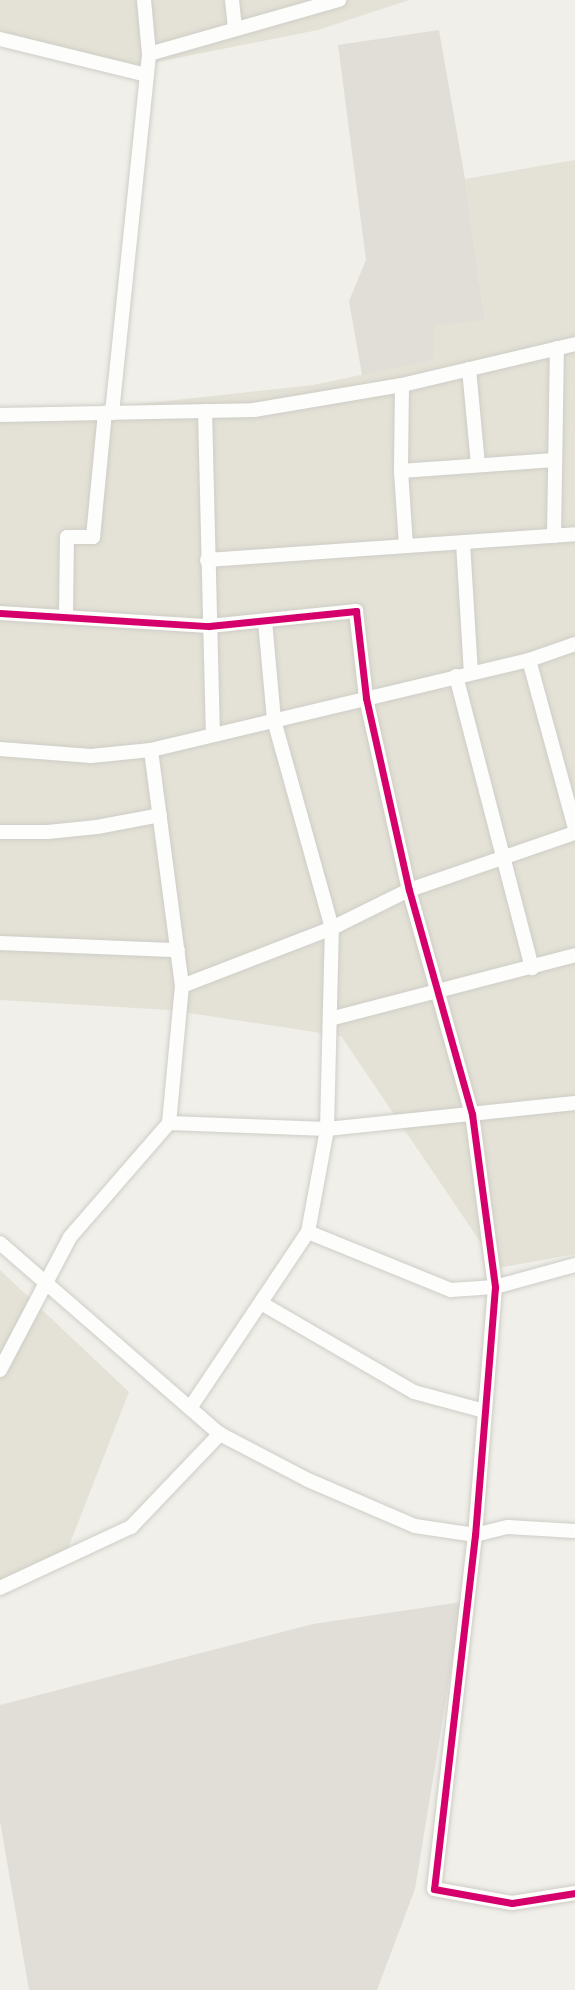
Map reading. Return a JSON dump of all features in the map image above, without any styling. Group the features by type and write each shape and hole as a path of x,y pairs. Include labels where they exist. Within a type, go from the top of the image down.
{"street":[{"path":"66,616 67,537 93,537 149,54 144,0"},
{"path":"232,0 235,29"},
{"path":"149,54 331,1"},
{"path":"0,39 147,75"},
{"path":"0,415 254,410 402,385 575,344"},
{"path":"554,536 557,348"},
{"path":"469,369 478,465"},
{"path":"402,385 401,471 406,546"},
{"path":"205,411 207,560 214,733"},
{"path":"401,471 555,460"},
{"path":"207,560 575,534"},
{"path":"463,543 471,672"},
{"path":"0,612 209,626 356,611 366,698 409,890 472,1114 495,1287 475,1535 433,1889 512,1903 575,1893"},
{"path":"190,1408 308,1232 327,1129 332,928 274,720 265,621"},
{"path":"0,749 91,756 151,750 529,660 575,645"},
{"path":"182,986 332,928 409,890 575,831 529,660"},
{"path":"456,676 532,968"},
{"path":"0,1370 44,1281 70,1237 169,1122 182,986 151,750"},
{"path":"0,832 72,830 160,815"},
{"path":"0,943 178,950"},
{"path":"330,1019 575,955"},
{"path":"169,1122 327,1129 575,1103"},
{"path":"308,1232 451,1290 495,1287 575,1265"},
{"path":"0,1243 220,1434 308,1480 415,1526 475,1535 508,1527 575,1531"},
{"path":"261,1303 414,1392 485,1411"},
{"path":"0,1588 131,1527 220,1434"}],"shaded area":[{"path":"0,0 409,0 318,30 137,66 0,31"},
{"path":"439,30 465,179 485,320 434,326 433,360 362,375 349,301 366,260 338,45"},
{"path":"575,160 575,1254 498,1268 341,1036 169,1010 0,1000 0,419 313,385 432,360 433,326 485,319 465,179"},
{"path":"0,1270 129,1392 65,1556 0,1584"},
{"path":"462,1602 415,1889 377,1990 29,1990 0,1821 0,1705 313,1624"}],"cycle path":[{"path":"0,613 209,626 356,611 366,698 409,890 472,1114 495,1287 475,1535 434,1889 512,1903 575,1893"}]}
